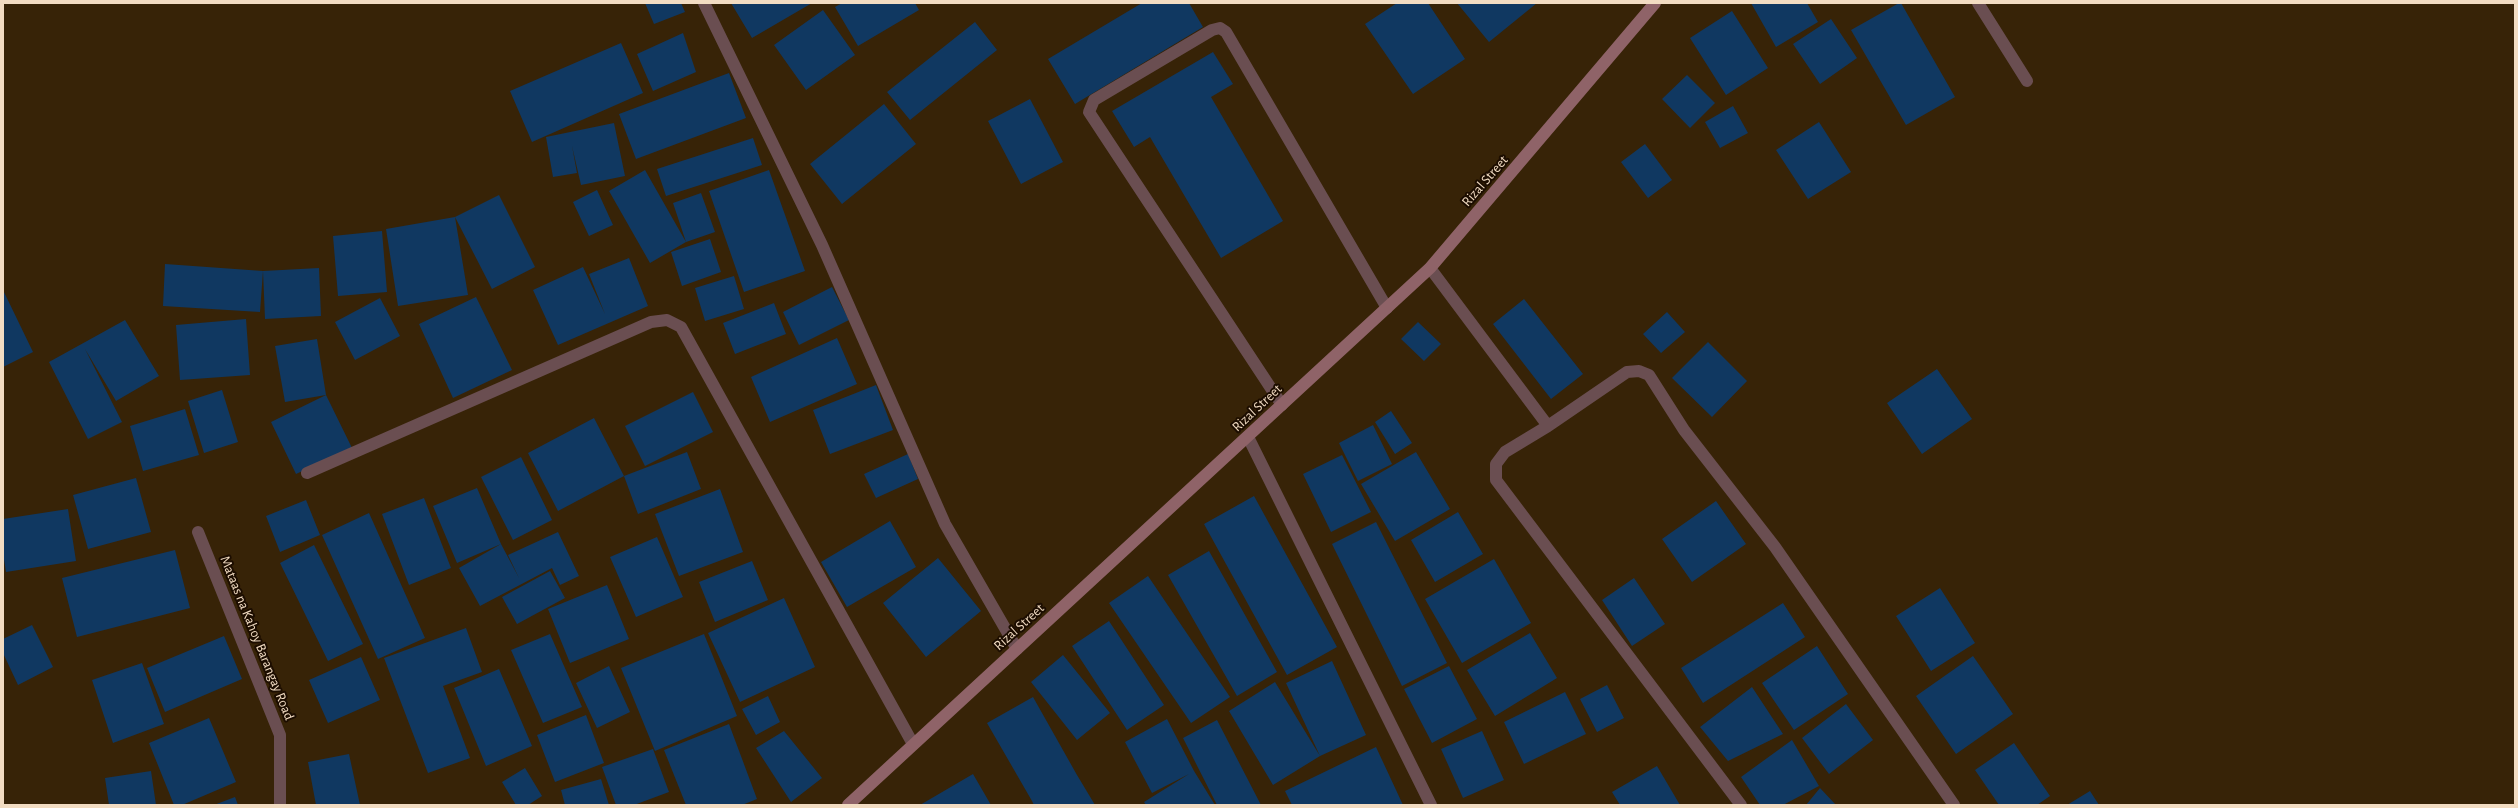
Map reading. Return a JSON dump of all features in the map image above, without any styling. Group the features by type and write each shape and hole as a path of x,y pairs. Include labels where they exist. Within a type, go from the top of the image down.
{"main road":[{"name":"Rizal Street","path":"848,805 1430,268 1655,3"}],"street":[{"path":"704,3 822,245 945,524 1017,649"},
{"path":"1978,3 2027,80"},
{"path":"1282,405 1089,112 1094,100 1212,30 1220,28 1226,32 1388,308"},
{"path":"1430,268 1548,426"},
{"path":"307,473 651,322 667,320 681,327 913,744"},
{"path":"1741,805 1496,480 1496,464 1505,452 1548,426 1628,372 1639,371 1649,375 1684,430 1775,547 1954,805"},
{"path":"1248,437 1432,805"},
{"name":"Mataas na Kahoy Barangay Road","path":"198,532 280,735 280,805"}],"building":[{"path":"645,3 681,3 685,12 654,24"},
{"path":"731,3 812,3 752,38"},
{"path":"842,3 915,3 919,10 858,46 835,7"},
{"path":"1142,3 1189,3 1203,27 1075,104 1048,59"},
{"path":"1397,3 1428,3 1465,59 1413,94 1365,24"},
{"path":"1457,3 1537,3 1489,42"},
{"path":"1751,3 1807,3 1818,22 1776,47"},
{"path":"1901,3 1955,97 1906,125 1851,30"},
{"path":"823,10 855,55 806,90 774,45"},
{"path":"1732,11 1768,68 1726,95 1690,38"},
{"path":"1831,19 1857,58 1820,84 1793,44"},
{"path":"975,22 997,50 910,120 887,92"},
{"path":"683,33 696,72 653,91 637,54"},
{"path":"621,43 643,93 532,142 510,91"},
{"path":"1213,52 1233,84 1211,97 1283,221 1221,258 1150,137 1134,147 1112,111"},
{"path":"729,73 746,118 636,159 619,114"},
{"path":"1687,75 1715,103 1690,128 1662,99"},
{"path":"1030,99 1063,162 1021,184 988,121"},
{"path":"884,104 916,144 842,204 810,164"},
{"path":"1733,106 1748,133 1720,148 1705,122"},
{"path":"1819,122 1851,172 1808,199 1776,150"},
{"path":"614,123 625,176 581,185 572,146 577,173 553,177 546,137"},
{"path":"753,138 762,165 666,196 657,169"},
{"path":"1645,144 1672,180 1648,198 1621,162"},
{"path":"645,170 686,242 650,263 609,191"},
{"path":"769,170 805,271 744,292 709,191"},
{"path":"597,190 613,225 589,236 573,202"},
{"path":"701,193 715,232 686,242 673,203"},
{"path":"499,195 535,267 492,289 455,217"},
{"path":"455,217 468,295 398,306 386,229"},
{"path":"382,231 387,292 338,296 333,236"},
{"path":"710,239 721,272 682,286 671,252"},
{"path":"629,258 648,306 558,345 533,290 583,267 605,314 589,274"},
{"path":"165,264 263,271 260,312 163,306"},
{"path":"319,268 321,316 265,319 263,271"},
{"path":"734,276 744,309 705,321 695,288"},
{"path":"832,287 849,320 799,345 783,312"},
{"path":"3,290 33,352 3,367"},
{"path":"476,297 512,370 453,398 419,324"},
{"path":"380,298 400,336 355,360 335,322"},
{"path":"1524,299 1583,374 1551,399 1493,324"},
{"path":"774,303 786,334 735,354 723,323"},
{"path":"1667,312 1685,332 1661,353 1643,334"},
{"path":"246,319 250,375 180,380 176,325"},
{"path":"125,320 159,376 116,401 85,349 122,422 88,439 49,362"},
{"path":"1418,322 1441,344 1424,361 1401,339"},
{"path":"837,338 857,384 770,422 751,377"},
{"path":"317,339 326,395 285,402 275,346"},
{"path":"1708,342 1747,381 1712,417 1672,378"},
{"path":"1937,369 1972,419 1922,454 1887,403"},
{"path":"876,385 893,430 830,454 813,410"},
{"path":"222,390 238,442 204,453 188,401"},
{"path":"693,392 713,432 645,466 625,426"},
{"path":"326,395 352,448 296,474 271,422"},
{"path":"185,409 199,455 143,471 130,426"},
{"path":"1391,411 1412,443 1395,454 1375,422"},
{"path":"594,418 624,476 558,511 528,453"},
{"path":"1373,425 1392,464 1358,481 1339,443"},
{"path":"687,452 701,489 638,514 624,476"},
{"path":"1416,452 1450,509 1395,541 1361,484"},
{"path":"908,454 918,479 876,498 864,474"},
{"path":"1342,455 1371,512 1331,532 1303,474"},
{"path":"521,457 552,520 513,540 481,477"},
{"path":"136,478 151,532 88,549 73,495"},
{"path":"477,488 501,544 457,563 433,506"},
{"path":"720,489 743,552 679,576 655,514"},
{"path":"1254,496 1337,647 1287,675 1204,524"},
{"path":"424,498 451,568 409,585 382,514"},
{"path":"306,500 320,535 280,552 266,516"},
{"path":"1716,501 1746,544 1692,582 1662,539"},
{"path":"68,509 76,561 6,572 3,553 3,519"},
{"path":"1458,512 1483,554 1435,582 1411,540"},
{"path":"369,513 425,638 378,659 322,535"},
{"path":"890,521 916,567 847,607 821,562"},
{"path":"1376,522 1447,663 1402,686 1332,544"},
{"path":"558,532 579,576 560,585 552,568 480,606 459,568 501,544 519,578 508,555"},
{"path":"657,537 683,597 636,617 610,557"},
{"path":"314,545 363,644 328,661 280,563"},
{"path":"175,550 190,608 77,637 62,578"},
{"path":"1209,551 1277,672 1237,696 1168,575"},
{"path":"938,558 981,611 926,657 883,603"},
{"path":"1494,559 1531,623 1462,663 1425,599"},
{"path":"752,561 768,600 715,622 699,582"},
{"path":"550,571 565,598 517,624 502,597"},
{"path":"1148,576 1230,697 1191,723 1109,603"},
{"path":"1634,578 1665,624 1632,646 1602,600"},
{"path":"607,585 629,639 570,663 548,609"},
{"path":"1940,588 1975,643 1931,671 1896,616"},
{"path":"784,598 815,667 740,702 708,633"},
{"path":"1783,603 1805,637 1703,703 1681,668"},
{"path":"1109,621 1164,705 1127,730 1072,646"},
{"path":"32,625 53,667 18,685 3,653 3,639"},
{"path":"466,628 482,672 443,686 470,758 428,773 384,658"},
{"path":"1530,633 1557,678 1495,716 1467,670"},
{"path":"550,634 582,707 543,723 511,650"},
{"path":"704,634 737,716 655,751 621,668"},
{"path":"224,636 242,679 165,712 147,668"},
{"path":"1817,646 1848,694 1794,730 1762,683"},
{"path":"1063,655 1110,713 1077,740 1031,682"},
{"path":"1973,656 2013,714 1956,754 1916,696"},
{"path":"361,657 380,700 328,723 309,680"},
{"path":"1332,661 1366,735 1320,756 1286,683"},
{"path":"142,663 164,724 113,743 92,680"},
{"path":"609,666 630,712 597,728 576,683"},
{"path":"1449,666 1477,719 1432,743 1404,689"},
{"path":"499,669 532,746 486,766 454,688"},
{"path":"1275,682 1320,756 1273,785 1229,711"},
{"path":"1607,685 1624,718 1597,732 1580,699"},
{"path":"1752,687 1783,734 1728,761 1700,727"},
{"path":"1565,692 1586,734 1524,764 1504,722"},
{"path":"768,696 780,722 756,735 742,709"},
{"path":"1033,697 1095,805 1034,805 987,723"},
{"path":"1846,704 1873,740 1829,774 1802,738"},
{"path":"586,715 604,763 555,782 537,735"},
{"path":"209,718 236,782 182,805 174,805 149,743"},
{"path":"1167,719 1194,771 1215,805 1146,805 1144,802 1189,774 1152,793 1125,742"},
{"path":"1217,720 1261,805 1217,805 1183,738"},
{"path":"729,724 757,799 742,805 686,805 664,750"},
{"path":"784,731 822,778 791,802 756,748"},
{"path":"1482,731 1504,780 1463,798 1441,749"},
{"path":"1792,740 1819,786 1783,805 1760,805 1741,777"},
{"path":"2014,743 2050,796 2037,805 1999,805 1975,770"},
{"path":"1376,747 1403,805 1292,805 1285,791"},
{"path":"653,749 669,792 634,805 616,805 602,767"},
{"path":"349,754 360,805 316,805 308,762"},
{"path":"1657,766 1680,805 1620,805 1612,792"},
{"path":"525,768 542,796 528,805 516,805 502,782"},
{"path":"151,771 156,805 109,805 105,778"},
{"path":"973,774 991,805 920,805"},
{"path":"601,779 609,805 565,805 561,790"},
{"path":"1820,788 1836,805 1806,805"},
{"path":"2090,791 2099,805 2067,805"},
{"path":"235,797 238,805 214,805"}]}
